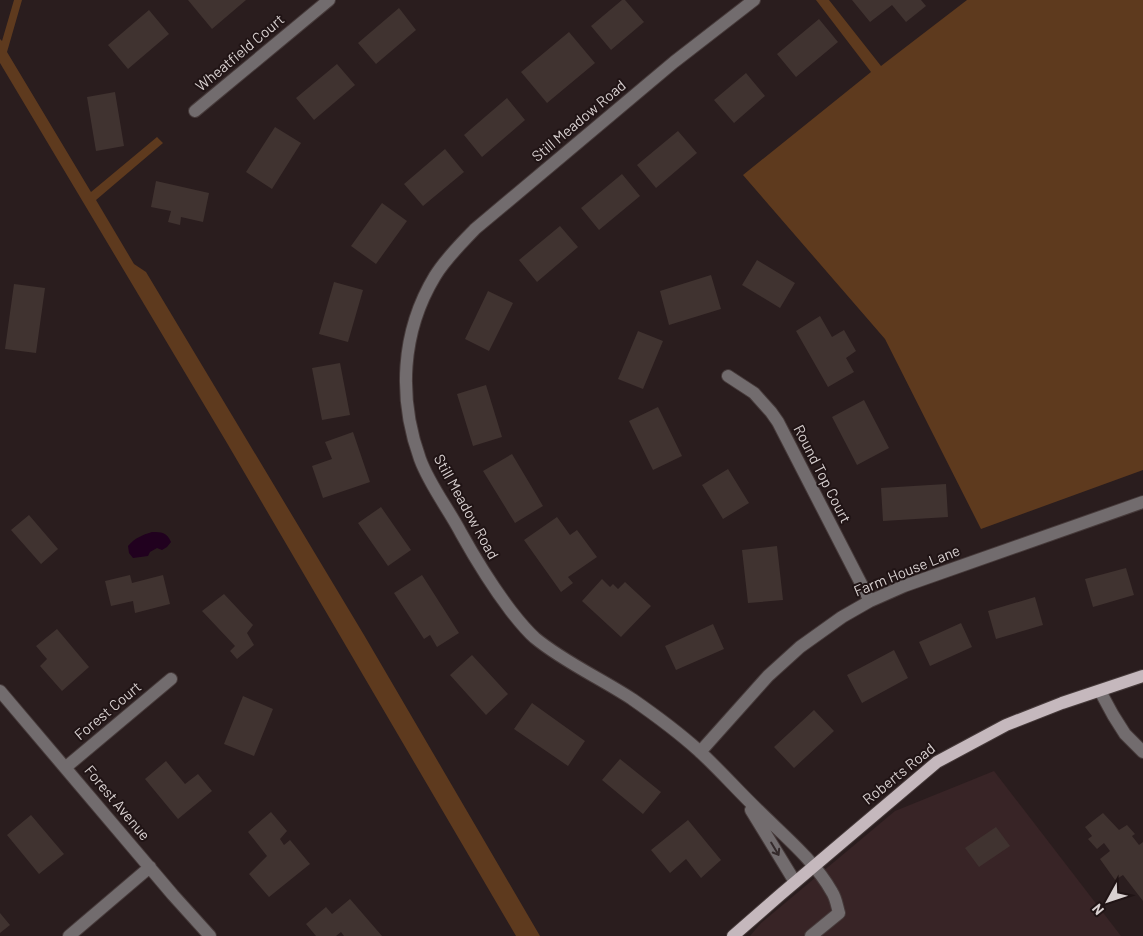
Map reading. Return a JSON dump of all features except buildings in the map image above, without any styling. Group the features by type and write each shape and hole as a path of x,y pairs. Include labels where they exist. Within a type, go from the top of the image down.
{"main road":[{"name":"Roberts Road","path":"733,936 937,762 1006,725 1062,703 1143,676"}],"street":[{"name":"Wheatfield Court","path":"195,112 329,0"},
{"name":"Still Meadow Road","path":"754,0 667,69 475,229 452,252 435,276 421,306 411,337 406,370 406,403 411,431 421,462 438,495 457,524 479,564 513,614 533,636 555,653 630,698 677,732 700,752 814,866 834,893 839,913 811,936"},
{"name":"Round Top Court","path":"728,376 754,393 778,422 870,601"},
{"name":"Farm House Lane","path":"700,752 768,676 800,647 842,617 870,601 904,586 1143,502"},
{"name":"Forest Court","path":"66,767 171,679"},
{"name":"Forest Avenue","path":"0,691 210,936"},
{"path":"1100,691 1125,734 1143,752"},
{"name":"Still Meadow Road","path":"740,793 795,882"},
{"path":"69,936 150,868"}],"shaded area":[{"path":"14,0 22,0 7,52 91,192 157,137 163,143 96,200 134,264 146,272 364,635 540,936 516,936 227,443 0,63 0,39 2,41"},
{"path":"816,0 829,0 881,66 967,0 1143,0 1143,470 981,529 885,339 743,175 871,72"},
{"path":"152,532 163,533 168,536 171,542 162,550 157,548 150,552 148,556 133,558 129,553 128,546 139,537"},
{"path":"994,771 1121,936 750,936 761,923 895,811"}]}
